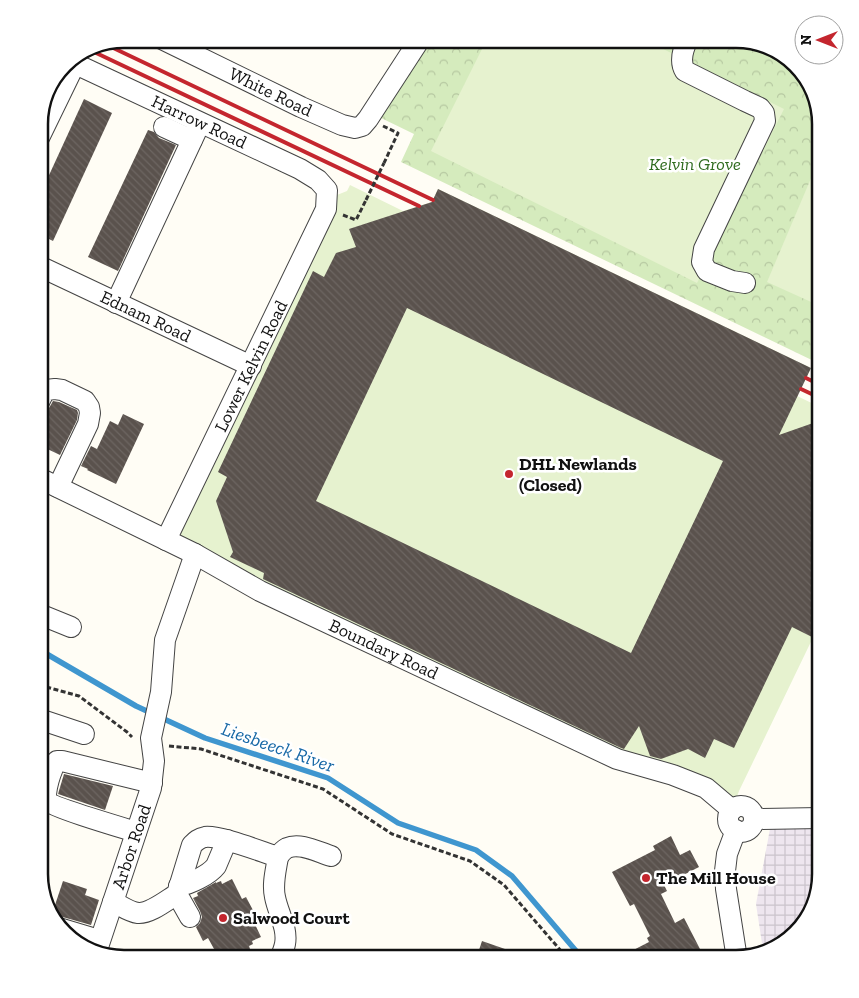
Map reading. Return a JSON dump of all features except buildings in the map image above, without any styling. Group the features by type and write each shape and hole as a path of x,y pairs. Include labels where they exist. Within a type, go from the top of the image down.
{"street":[{"name":"White Road","path":"185,48 301,107 342,125 355,128 362,126 368,119 414,48"},
{"path":"684,48 682,66 686,71 760,108 764,113 765,121 704,249 702,262 708,271 732,282 744,284"},
{"name":"Harrow Road","path":"76,65 196,132 300,169 318,180 327,190"},
{"path":"48,116 66,75"},
{"path":"116,302 196,132 164,127"},
{"name":"Lower Kelvin Road","path":"166,540 326,209 327,190"},
{"name":"Ednam Road","path":"48,270 251,366"},
{"path":"48,390 62,390 85,401 90,413 88,424 58,487"},
{"name":"Boundary Road","path":"48,482 195,554 260,591 618,759 673,775 706,788 732,810"},
{"name":"Arbor Road","path":"98,946 152,783 154,761 143,739 161,692 165,640 195,554"},
{"path":"48,617 71,626"},
{"path":"48,721 84,734"},
{"path":"48,784 54,764 57,761 152,783"},
{"path":"48,802 136,832"},
{"path":"738,807 749,809 754,819 752,826 742,832 736,830 729,821 732,810 738,807"},
{"path":"754,819 812,818"},
{"path":"735,950 725,871 727,854 736,830"},
{"path":"190,917 178,890 192,845 196,840 209,836 278,857"},
{"path":"112,902 133,912 151,910 186,884 214,870 226,840"},
{"path":"283,950 286,937 274,890 278,857 287,848 296,846 331,856"}],"path":[{"path":"356,220 398,133"},
{"path":"48,687 79,696 127,732 143,739"},
{"path":"154,761 163,746 201,749 323,789 392,834 470,861 504,885 560,950"}],"shaded area":[{"path":"772,818 812,818 811,884 804,908 799,917 782,935 762,945 756,904"}],"green space":[{"name":"Kelvin Grove","path":"422,48 740,48 760,52 773,58 796,77 807,99 812,124 812,360 401,162 414,134 377,116"},
{"path":"482,48 661,48 784,109 697,283 431,151"},
{"path":"812,176 812,302 767,282"},
{"name":"DHL Newlands (Closed)","path":"350,185 403,211 432,202 438,189 811,368 797,396 812,403 812,640 739,791 732,810 673,775 166,540 327,199 347,191"}],"waterway":[{"name":"Liesbeeck River","path":"48,655 136,706 205,738 328,778 398,823 476,850 512,876 575,950"}],"railway":[{"path":"115,49 433,200"},
{"path":"96,53 419,206"},
{"path":"806,378 812,381"},
{"path":"801,389 812,394"}],"place":[{"name":"DHL Newlands (Closed)","path":"509,474"},
{"name":"The Mill House","path":"646,878"},
{"name":"Salwood Court","path":"223,918"}]}
